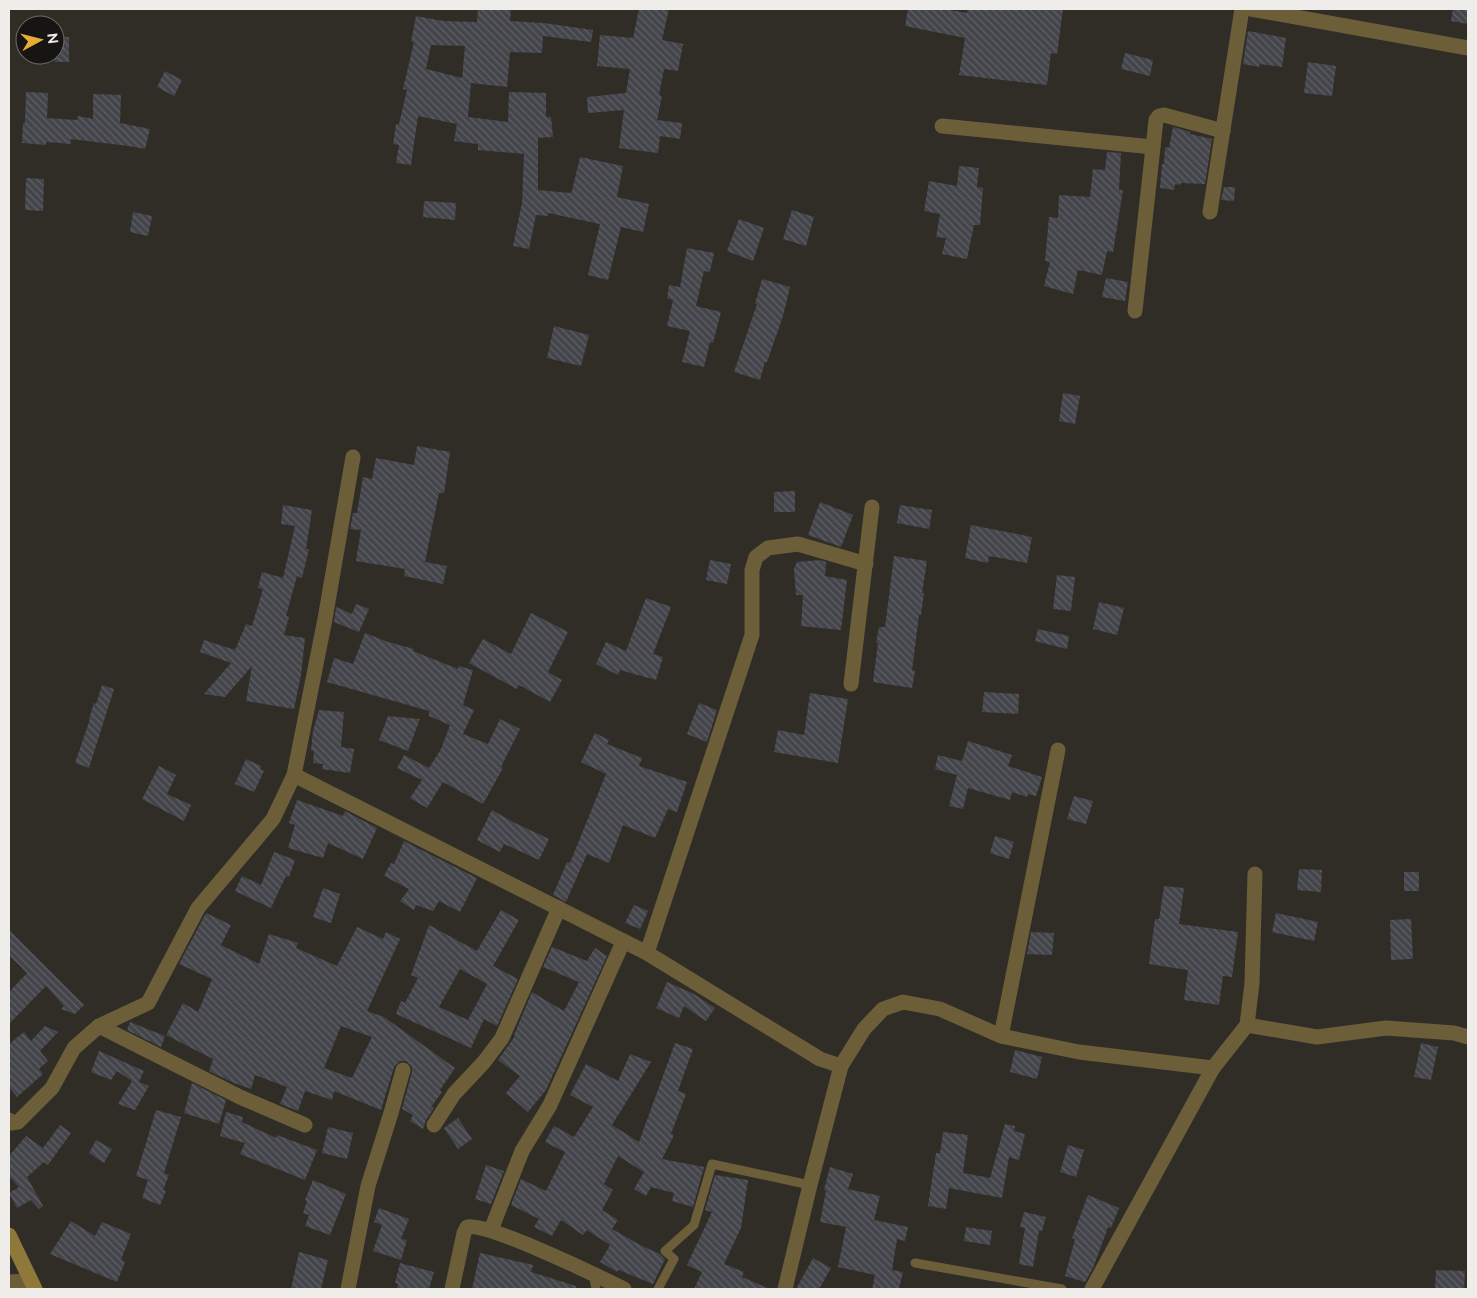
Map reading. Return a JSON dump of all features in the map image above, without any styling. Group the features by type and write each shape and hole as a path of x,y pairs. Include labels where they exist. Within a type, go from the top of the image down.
{"main road":[{"path":"9,1235 33,1285"}],"street":[{"path":"1210,212 1242,9"},
{"path":"1251,9 1468,48"},
{"path":"1135,311 1156,120 1159,116 1164,115 1223,131"},
{"path":"942,126 1153,147"},
{"path":"9,1120 11,1123 18,1122 52,1088 74,1048 99,1026 148,1003 198,908 273,819 294,775 325,619 353,457"},
{"path":"851,684 872,507"},
{"path":"647,953 752,634 752,570 756,557 768,548 798,544 866,564"},
{"path":"1001,1036 1058,750"},
{"path":"294,775 647,953 820,1059 841,1066"},
{"path":"1092,1289 1213,1068 1247,1025 1252,983 1255,874"},
{"path":"434,1125 454,1094 484,1062 502,1038 560,908"},
{"path":"490,1230 522,1151 550,1105 623,942"},
{"path":"785,1289 841,1066 864,1029 883,1009 903,1002 940,1009 1001,1036 1079,1052 1213,1068"},
{"path":"1247,1025 1317,1036 1386,1028 1454,1033 1468,1037"},
{"path":"99,1026 240,1097 305,1124"},
{"path":"348,1289 368,1186 403,1070"},
{"path":"452,1289 467,1227 472,1226 490,1230 593,1273 624,1289"},
{"path":"9,1282 33,1285"}],"lane":[{"path":"658,1289 674,1259 665,1251 694,1225 712,1164 810,1185"},
{"path":"915,1263 1062,1289"},
{"path":"593,1273 596,1289"}],"building":[{"path":"478,9 511,9 510,21 544,23 593,30 591,42 543,36 542,53 510,52 507,87 471,83 468,117 508,122 509,92 546,93 546,117 551,117 553,137 538,138 538,190 570,193 580,157 623,166 617,197 649,204 643,232 621,227 608,280 588,275 600,224 548,213 548,216 536,215 529,249 513,246 522,203 524,154 478,150 478,144 454,141 457,124 418,116 411,165 396,163 399,145 393,144 396,124 399,124 407,90 403,89 414,42 411,42 416,16 443,21 477,22","holes":["431,45 465,46 462,78 426,69"]},
{"path":"639,9 669,9 662,40 683,44 678,71 664,69 659,95 662,96 657,120 682,123 680,139 660,136 658,153 619,148 624,110 588,113 587,97 626,93 630,69 597,66 600,35 633,38"},
{"path":"908,9 944,9 967,13 968,9 1063,9 1057,54 1051,53 1047,85 959,75 965,38 905,26"},
{"path":"1453,9 1468,9 1468,24 1451,21"},
{"path":"1248,31 1286,38 1282,67 1260,64 1259,67 1243,64"},
{"path":"65,37 69,37 69,62 65,62"},
{"path":"1125,53 1153,60 1150,76 1121,69"},
{"path":"1308,62 1336,66 1332,96 1304,93"},
{"path":"165,71 182,80 174,96 157,87"},
{"path":"26,92 48,93 47,118 77,120 78,116 93,119 93,94 121,95 120,123 150,129 145,149 71,139 71,144 46,142 46,145 22,143"},
{"path":"1173,127 1190,132 1190,134 1212,139 1205,184 1175,184 1174,190 1160,188 1165,147 1169,148"},
{"path":"1107,152 1121,153 1119,190 1123,190 1113,252 1107,251 1102,275 1078,270 1073,294 1044,286 1050,262 1045,261 1049,217 1058,218 1059,195 1090,197 1093,169 1105,170"},
{"path":"959,166 979,168 977,187 983,188 980,225 974,225 967,259 942,254 946,238 936,237 940,214 924,211 929,181 957,186"},
{"path":"26,178 44,179 43,211 25,210"},
{"path":"1224,187 1235,187 1234,201 1221,200"},
{"path":"424,201 456,203 455,220 423,217"},
{"path":"792,210 814,217 806,246 783,239"},
{"path":"133,212 152,216 148,236 130,232"},
{"path":"739,219 764,228 753,261 727,251"},
{"path":"687,248 714,253 710,272 704,271 696,306 721,312 713,343 710,342 704,367 682,362 690,331 667,326 673,300 667,298 669,285 680,287"},
{"path":"1106,278 1128,282 1125,301 1102,297"},
{"path":"762,279 790,287 783,316 760,380 734,372 757,304 755,304"},
{"path":"554,326 589,335 581,366 547,358"},
{"path":"1063,393 1080,396 1075,424 1059,421"},
{"path":"417,446 450,452 444,493 439,493 425,562 447,566 443,584 404,576 405,569 356,561 361,530 350,529 353,513 357,513 363,477 372,479 376,458 414,465"},
{"path":"795,491 795,512 774,512 774,492"},
{"path":"820,502 853,515 841,547 808,535"},
{"path":"283,505 312,510 306,549 309,549 302,578 297,576 286,616 289,617 284,635 305,638 301,675 294,709 246,701 252,666 225,697 204,694 231,663 200,652 204,640 235,650 246,624 252,626 263,589 258,588 262,572 283,578 295,526 281,524"},
{"path":"900,505 932,510 929,529 897,523"},
{"path":"971,525 1032,537 1027,563 989,556 988,563 965,558"},
{"path":"894,556 927,561 912,670 915,671 912,688 873,682 878,643 876,643 879,627 885,627"},
{"path":"710,560 731,564 727,584 706,580"},
{"path":"820,560 826,562 825,576 847,580 841,630 801,626 803,595 796,595 794,569 797,562"},
{"path":"1057,575 1075,577 1071,611 1053,609"},
{"path":"646,598 671,607 653,654 663,657 656,680 620,670 618,675 596,664 606,642 626,651"},
{"path":"1099,602 1124,608 1117,635 1093,629"},
{"path":"356,604 369,609 359,632 334,622 336,607 352,614"},
{"path":"531,613 568,632 548,672 562,680 550,702 519,685 517,689 469,663 483,639 511,654"},
{"path":"1038,629 1069,636 1067,649 1035,641"},
{"path":"365,633 414,649 413,651 458,669 459,666 473,670 463,705 474,710 463,734 488,744 500,719 520,729 501,767 503,768 483,804 443,782 427,808 410,798 422,780 397,768 404,755 429,768 441,749 450,725 429,716 429,711 327,682 334,658 353,664"},
{"path":"102,685 114,689 89,768 75,763 94,703 96,704"},
{"path":"984,692 1019,694 1018,714 982,712"},
{"path":"810,693 848,699 838,763 774,752 778,730 804,735"},
{"path":"699,703 717,710 707,742 687,734"},
{"path":"319,710 344,712 341,747 354,749 350,773 322,769 323,764 313,763 314,751 311,751 313,731"},
{"path":"388,716 420,719 408,751 379,740"},
{"path":"595,733 609,740 607,744 642,758 639,766 687,782 677,812 668,809 655,838 623,825 609,863 587,854 566,902 553,895 567,862 570,863 606,774 581,762"},
{"path":"968,741 1012,755 1008,766 1042,777 1036,796 1028,794 1027,797 1012,792 1010,800 968,788 963,809 949,806 957,775 935,769 938,755 962,761"},
{"path":"246,759 261,766 260,769 264,771 254,792 235,784"},
{"path":"159,766 176,775 167,794 191,805 184,821 142,799"},
{"path":"1074,796 1093,801 1086,824 1067,819"},
{"path":"297,800 343,816 345,811 377,828 363,859 328,843 323,858 288,848 295,825 289,823"},
{"path":"492,810 549,839 539,860 504,844 500,852 477,840"},
{"path":"995,836 1014,842 1009,859 990,853"},
{"path":"404,841 477,878 460,912 439,901 433,911 416,905 414,910 400,901 409,889 384,876 391,863 394,864"},
{"path":"274,852 295,860 289,877 286,876 271,908 235,891 242,876 261,885"},
{"path":"1299,869 1322,870 1321,892 1297,890"},
{"path":"1404,872 1419,872 1419,891 1404,891"},
{"path":"1164,886 1184,888 1179,924 1238,932 1232,977 1223,976 1219,1005 1184,1000 1188,970 1149,964 1155,919 1159,919"},
{"path":"323,888 340,894 331,923 313,917"},
{"path":"634,905 648,911 640,929 625,923"},
{"path":"501,910 519,920 493,966 518,979 497,1026 484,1019 471,1048 396,1014 401,1001 405,1003 418,978 411,975 429,925 477,951","holes":["460,969 487,984 468,1020 439,1007"]},
{"path":"206,913 231,925 221,945 259,964 269,934 298,943 296,948 337,966 357,927 383,939 386,932 400,939 367,1011 384,1017 455,1068 440,1090 442,1092 431,1107 434,1108 426,1120 423,1129 410,1121 413,1115 402,1109 412,1072 412,1067 406,1061 400,1061 394,1067 381,1110 334,1091 332,1100 305,1091 298,1111 280,1104 287,1087 255,1075 251,1089 234,1083 209,1071 213,1059 166,1035 183,1003 198,1012 212,979 179,964","holes":["341,1026 372,1037 352,1078 324,1068"]},
{"path":"1276,913 1318,922 1314,941 1272,932"},
{"path":"1411,919 1413,959 1391,960 1390,920"},
{"path":"9,930 84,1005 75,1014 61,1009 64,1006 46,986 9,1024 9,992 27,973 9,955"},
{"path":"1031,932 1054,933 1052,955 1027,954"},
{"path":"552,947 587,961 595,948 607,956 546,1090 528,1112 506,1093 520,1076 498,1060 515,1036 532,992 564,1011 579,982 543,967"},
{"path":"667,982 694,994 715,1008 706,1021 684,1006 679,1018 656,1008"},
{"path":"130,1022 165,1036 161,1047 127,1030"},
{"path":"45,1026 58,1032 40,1051 48,1061 39,1069 43,1074 17,1097 9,1087 9,1044 24,1032 31,1041"},
{"path":"675,1043 693,1049 678,1091 686,1094 671,1134 674,1135 662,1159 704,1167 693,1207 672,1201 674,1193 651,1187 646,1196 634,1189 644,1172 618,1156 604,1184 613,1190 602,1210 618,1220 612,1229 660,1254 665,1259 653,1284 619,1270 617,1272 600,1262 610,1245 587,1230 583,1235 561,1220 552,1236 534,1227 539,1219 511,1205 521,1179 546,1191 565,1152 545,1142 554,1126 574,1137 593,1107 570,1095 586,1064 618,1081 630,1054 651,1062 612,1125 639,1142"},
{"path":"1421,1043 1438,1047 1431,1080 1414,1077"},
{"path":"1015,1050 1042,1057 1037,1079 1010,1072"},
{"path":"99,1051 144,1071 139,1082 149,1086 135,1110 118,1104 132,1081 117,1071 111,1080 91,1072"},
{"path":"192,1083 226,1100 219,1124 184,1113"},
{"path":"156,1110 181,1117 164,1173 169,1175 163,1190 166,1191 160,1205 142,1198 148,1180 136,1176"},
{"path":"226,1112 243,1117 242,1122 276,1138 277,1135 317,1150 305,1180 240,1154 245,1143 220,1136"},
{"path":"458,1118 472,1139 458,1149 444,1128"},
{"path":"1005,1124 1015,1126 1014,1131 1025,1134 1019,1160 1009,1157 1002,1198 949,1188 946,1209 928,1206 936,1153 940,1153 943,1132 968,1135 963,1173 990,1178"},
{"path":"60,1125 71,1133 48,1165 44,1162 27,1177 43,1206 39,1209 31,1200 17,1208 9,1193 19,1187 9,1176 9,1156 26,1136 43,1148"},
{"path":"328,1127 353,1133 347,1159 322,1153"},
{"path":"96,1140 112,1149 104,1163 89,1153"},
{"path":"1068,1145 1084,1150 1076,1177 1060,1172"},
{"path":"486,1165 504,1171 491,1204 475,1199"},
{"path":"830,1167 853,1174 848,1189 880,1196 874,1220 908,1227 905,1241 897,1239 892,1270 903,1272 899,1289 872,1289 875,1275 838,1267 846,1227 820,1222 826,1191 824,1190"},
{"path":"715,1175 748,1180 741,1228 724,1264 744,1272 742,1277 770,1289 694,1289 702,1272 687,1265 712,1212 705,1210"},
{"path":"313,1180 346,1194 330,1235 305,1226 309,1215 303,1213 307,1201 305,1200"},
{"path":"1088,1195 1119,1208 1111,1228 1108,1227 1093,1268 1085,1282 1065,1276 1075,1239 1072,1238"},
{"path":"379,1208 409,1219 401,1239 407,1240 401,1260 373,1251 382,1225 374,1222"},
{"path":"1024,1212 1046,1217 1042,1231 1039,1231 1033,1267 1019,1264 1025,1228 1020,1227"},
{"path":"71,1221 95,1236 102,1222 131,1234 121,1260 125,1262 117,1282 50,1254"},
{"path":"966,1227 992,1231 990,1245 964,1241"},
{"path":"299,1252 328,1260 321,1289 291,1289"},
{"path":"480,1253 533,1265 531,1272 576,1286 576,1289 472,1289"},
{"path":"813,1258 831,1268 819,1289 796,1289"},
{"path":"400,1263 434,1272 429,1289 397,1289 398,1284 395,1283"},
{"path":"1436,1270 1465,1271 1464,1289 1435,1289"}]}
